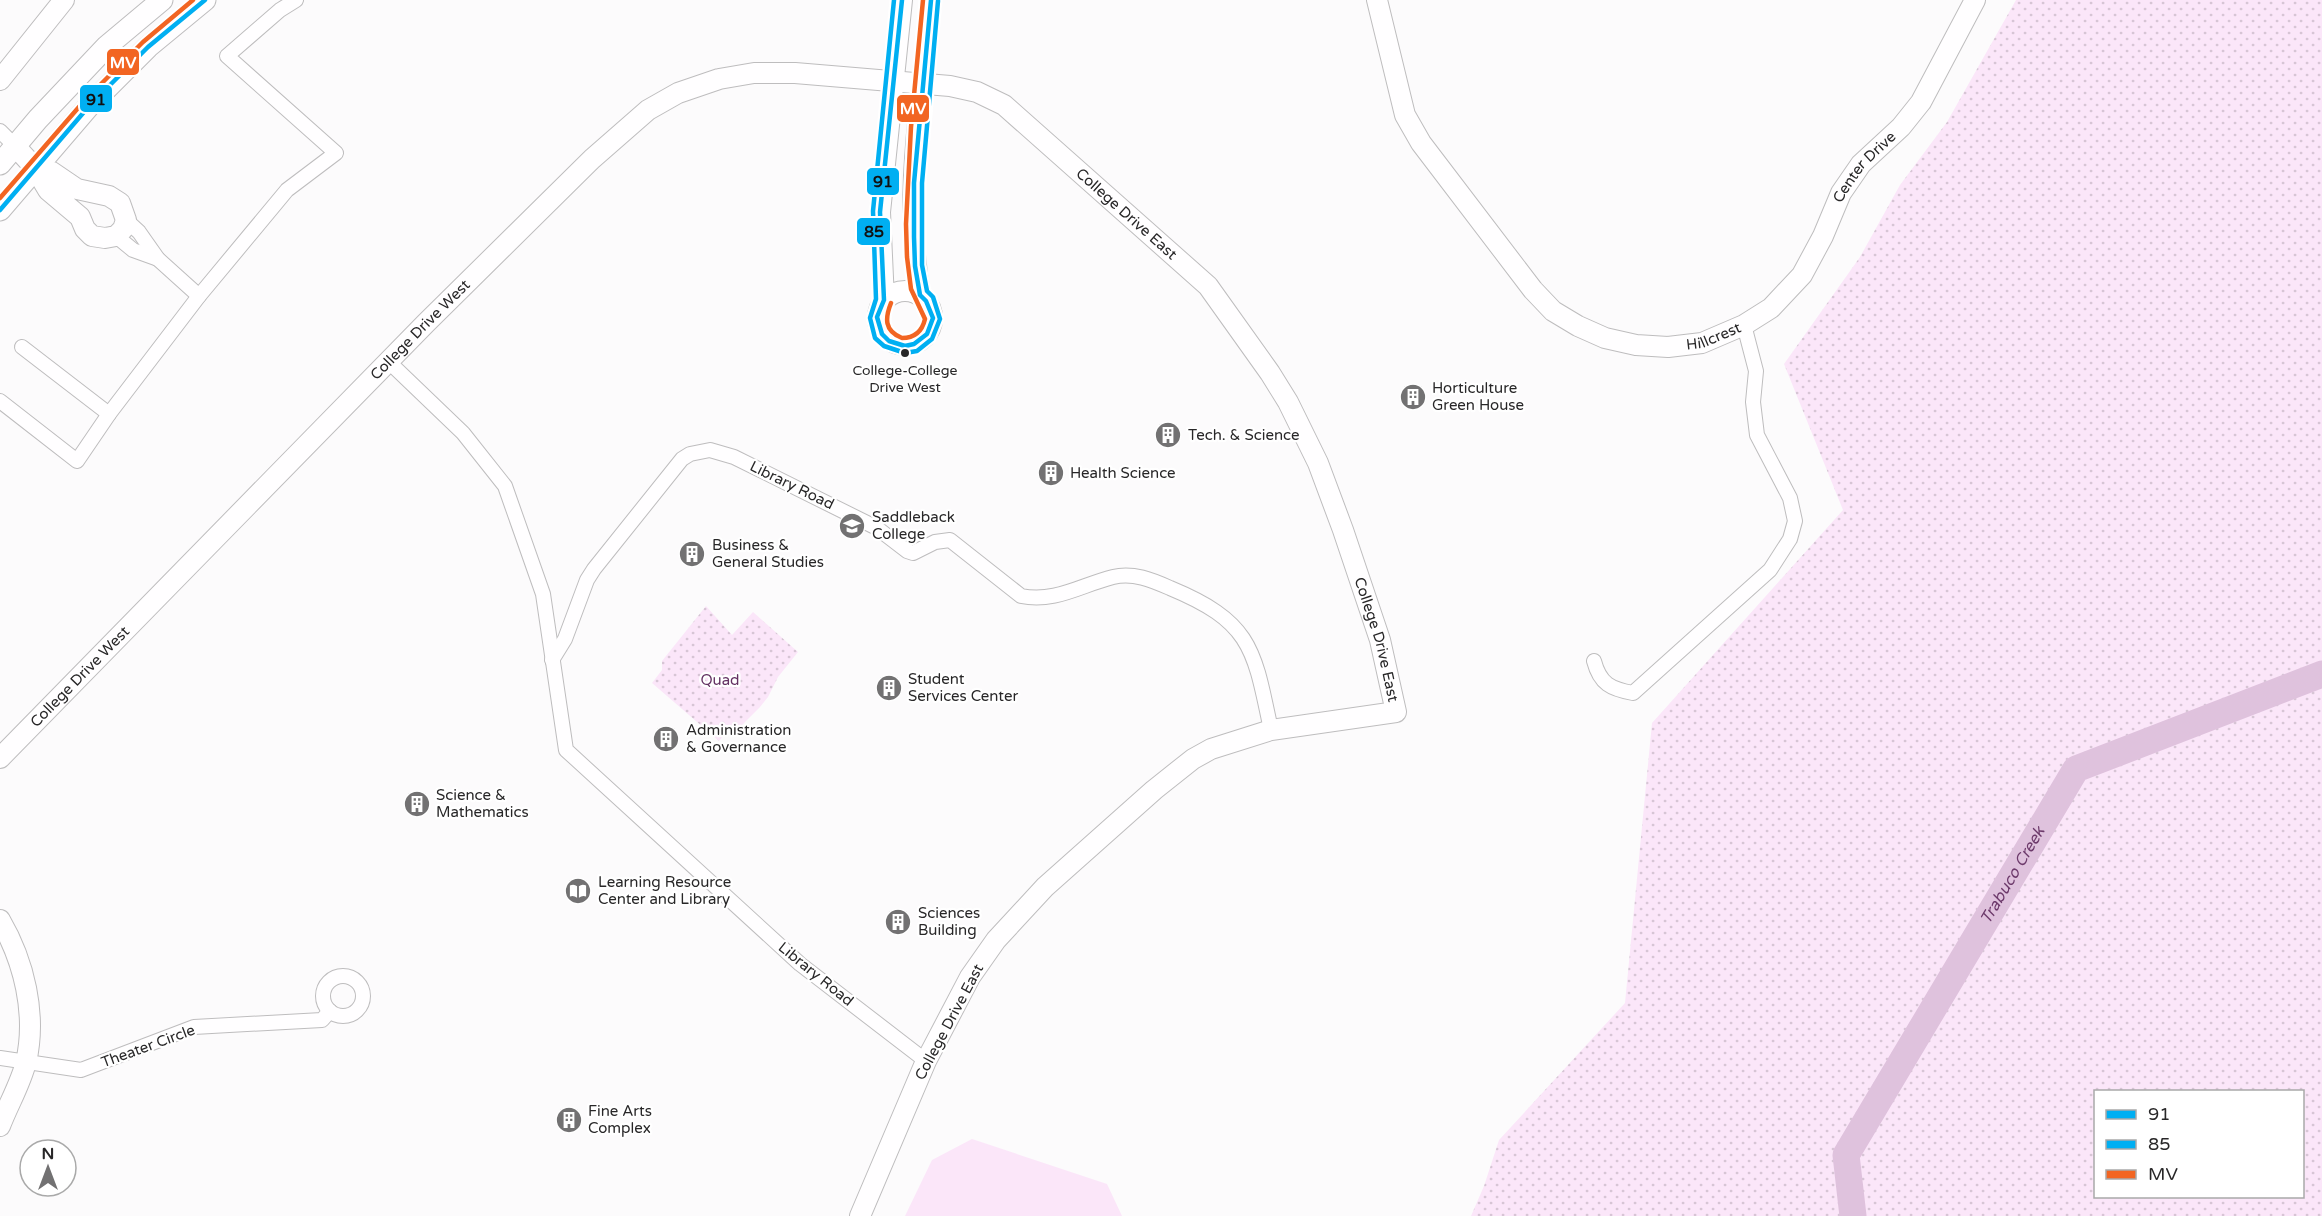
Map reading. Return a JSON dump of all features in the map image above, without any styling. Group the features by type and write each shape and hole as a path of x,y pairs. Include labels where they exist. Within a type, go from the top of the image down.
{"main road":[{"path":"0,164 7,139 38,119 107,46 162,0"},
{"path":"0,210 90,105 147,47 205,0"}],"street":[{"path":"0,80 64,0"},
{"path":"0,401 77,461 109,414 199,296 287,189 336,153 227,56 280,10 296,0"},
{"path":"902,0 880,213 884,300 877,317 878,327 888,340 905,346 921,340 931,326 931,309 920,295 915,266 914,183 931,0"},
{"name":"Hillcrest","path":"1377,0 1405,115 1421,143 1533,290 1553,311 1605,338 1636,345 1668,347 1702,343 1744,325 1756,371 1753,402 1757,435 1790,498 1795,521 1790,539 1770,570 1633,693 1612,689 1597,673 1594,662"},
{"name":"Center Drive","path":"1744,325 1772,308 1802,275 1823,236 1841,193 1861,164 1901,127 1921,102 1975,0"},
{"name":"College Drive West","path":"0,758 592,159 648,110 678,93 719,78 754,73 795,73 922,84"},
{"name":"College Drive East","path":"860,1216 926,1061 970,977 996,940 1045,887 1154,790 1192,759 1211,749 1271,730 1396,712 1380,640 1318,463 1288,402 1208,286 1004,105 977,92 950,86 922,84"},
{"path":"7,139 35,168 48,189 80,217 85,229 92,236 105,238 121,228 139,232 158,259 199,296"},
{"path":"35,168 52,172 77,189 109,196 120,203 121,228"},
{"path":"884,300 897,292 905,291 920,295"},
{"path":"22,347 109,414"},
{"name":"Library Road","path":"389,362 463,433 505,486 543,594 566,750 800,964 926,1061"},
{"name":"Library Road","path":"552,660 565,639 587,580 594,569 682,459 690,454 710,450 734,457 838,508 877,528 912,553 919,552 935,542 950,540 1021,596 1046,598 1114,577 1128,575 1154,581 1198,600 1216,611 1245,640 1258,668 1271,730"},
{"path":"0,920 8,934 25,981 30,1028 26,1062 0,1126"},
{"name":"Theater Circle","path":"0,1058 81,1070 194,1027 322,1020 330,1011"}],"green space":[{"path":"2016,0 2322,0 2322,1216 1471,1216 1484,1186 1499,1140 1625,1003 1652,723 1843,510 1784,364 1860,257 1900,185 1947,122"},
{"name":"Quad","path":"706,606 732,635 753,612 798,652 778,677 760,707 742,725 724,735 719,741 652,683 662,670 662,661"},
{"path":"972,1139 1107,1184 1122,1216 905,1216 932,1160"}],"waterway":[{"name":"Trabuco Creek","path":"1853,1216 1846,1155 2076,769 2322,674"}],"transit line":[{"name":"MV","path":"0,198 85,100 143,42 193,0"},
{"name":"91","path":"0,210 90,105 148,47 205,0"},
{"name":"85","path":"894,0 873,211 876,299 870,318 875,338 884,346 905,353 917,351 932,339 940,319 933,297 927,291 922,265 922,183 938,1"},
{"name":"91","path":"902,0 880,212 884,300 877,317 882,334 889,341 905,346 914,344 927,334 933,318 926,301 920,295 915,266 914,237 914,183 931,0"},
{"name":"MV","path":"891,303 887,319 892,332 902,338 917,333 925,319 911,289 906,224 911,127 923,0"}],"place":[{"name":"College-College Drive West","path":"905,353"},
{"name":"Horticulture Green House","path":"1413,397"},
{"name":"Tech. & Science","path":"1168,435"},
{"name":"Health Science","path":"1051,473"},
{"name":"Saddleback College","path":"852,526"},
{"name":"Business & General Studies","path":"692,554"},
{"name":"Student Services Center","path":"889,688"},
{"name":"Administration & Governance","path":"666,739"},
{"name":"Science & Mathematics","path":"417,804"},
{"name":"Learning Resource Center and Library","path":"578,891"},
{"name":"Sciences Building","path":"898,922"},
{"name":"Fine Arts Complex","path":"569,1120"}]}
